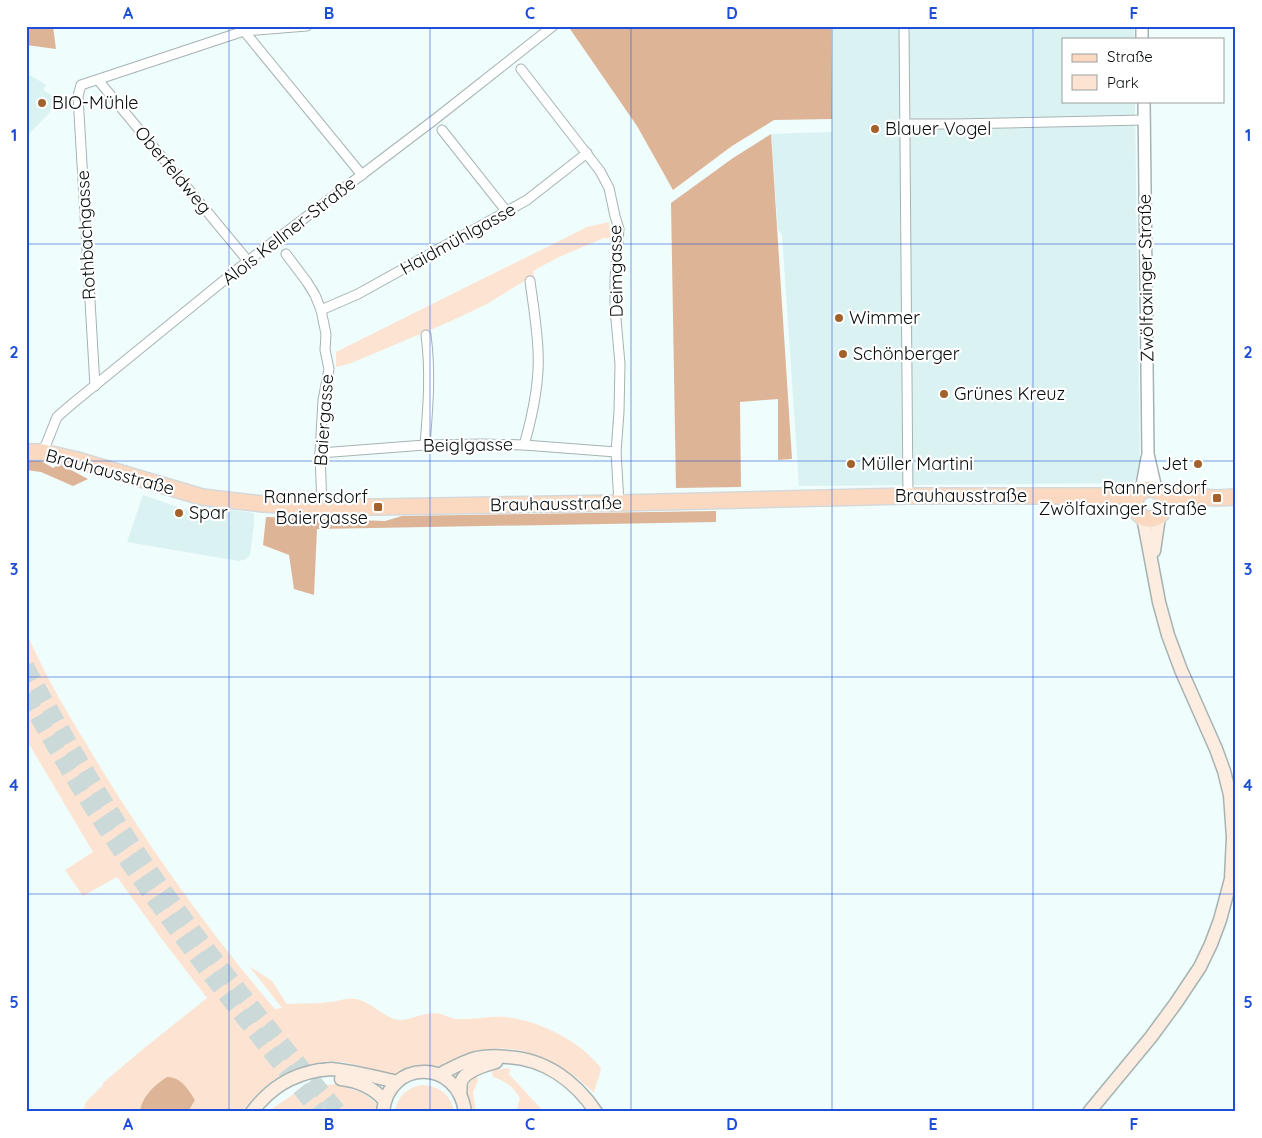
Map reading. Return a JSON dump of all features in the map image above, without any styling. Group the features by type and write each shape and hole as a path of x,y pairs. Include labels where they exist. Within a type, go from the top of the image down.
{"main road":[{"name":"Brauhausstraße","path":"26,452 43,452 77,460 202,497 262,504 322,507 619,503 908,496 1092,496 1146,499 1236,497"},
{"name":"Brauhausstraße","path":"1146,499 1151,520 1162,514 1217,498"},
{"path":"1089,1112 1151,1037 1200,967 1220,920 1231,879 1233,837 1230,795 1216,749 1181,670 1168,635 1152,566 1146,499 1166,502 1154,540 1152,566"},
{"path":"440,1075 477,1058 496,1056 533,1061 553,1070 571,1083 589,1101 596,1112"},
{"path":"460,1095 461,1083 464,1078 477,1068 513,1057"},
{"path":"252,1112 262,1099 290,1078 308,1072 330,1069 396,1082"},
{"path":"384,1106 389,1090 396,1082 417,1072 428,1072 440,1075 450,1081 458,1090 463,1100 465,1112"},
{"path":"262,1112 277,1097 295,1086 322,1078 350,1080 365,1085 377,1092 384,1106"}],"street":[{"path":"98,80 244,31 307,26"},
{"path":"904,26 908,496"},
{"name":"Alois Kellner-Straße","path":"43,452 58,417 95,386 248,261 434,120 551,27"},
{"path":"244,31 362,175"},
{"name":"Deimgasse","path":"521,69 600,171 609,188 619,229 615,279 620,364 616,452 619,503"},
{"name":"Rothbachgasse","path":"95,386 78,96 81,85 98,80"},
{"name":"Oberfeldweg","path":"98,80 248,261"},
{"name":"Zwölfaxinger Straße","path":"1144,102 1148,454 1146,499"},
{"path":"904,124 1144,120"},
{"path":"442,130 506,212"},
{"name":"Haidmühlgasse","path":"320,310 358,294 506,212 526,200 587,153"},
{"name":"Baiergasse","path":"286,254 315,295 326,334 325,350 329,369 324,400 320,453 322,507"},
{"path":"524,445 532,418 538,380 539,351 530,281"},
{"path":"425,445 430,383 426,335"},
{"name":"Beiglgasse","path":"320,453 425,445 524,445 616,452"}],"shaded area":[{"path":"26,26 53,26 56,49 26,45"},
{"path":"568,26 831,26 832,119 774,120 732,146 673,190 637,126"},
{"path":"831,26 1134,26 1134,38 1062,38 1062,102 1135,102 1140,475 1132,483 799,486 782,234 778,230 771,134 832,132"},
{"name":"BIO-Mühle","path":"30,75 46,85 43,90 53,96 50,112 26,137 26,80"},
{"path":"771,134 792,459 778,460 778,399 740,402 741,487 676,488 671,203 733,158"},
{"path":"26,461 41,461 53,468 60,464 88,479 73,486 41,472 26,470"},
{"path":"143,495 190,511 193,503 254,513 250,555 246,559 239,561 127,542"},
{"path":"716,511 716,522 317,529 314,595 294,589 289,555 263,545 266,517 385,521 402,516"},
{"path":"167,1077 180,1081 195,1100 188,1112 140,1112 149,1092"}],"green space":[{"path":"609,222 611,238 604,238 559,257 533,271 535,280 526,280 487,304 449,322 349,364 336,367 336,352 587,227"},
{"path":"26,633 59,698 133,819 215,935 275,1009 282,1008 249,966 272,981 288,1004 325,1003 353,999 362,1001 390,1017 401,1020 434,1013 456,1019 506,1017 519,1019 558,1034 571,1041 592,1058 601,1068 594,1093 569,1072 540,1056 524,1051 492,1049 466,1055 432,1069 399,1076 388,1075 353,1064 337,1062 316,1063 284,1074 274,1080 253,1098 243,1112 188,1112 195,1100 166,1078 149,1092 140,1112 82,1112 86,1102 104,1082 207,998 117,877 83,896 65,870 93,852 26,739"},
{"path":"510,1068 509,1074 544,1112 516,1112 520,1098 509,1085 493,1077 491,1070"},
{"path":"474,1077 477,1077 478,1081 473,1092 476,1112 469,1112 467,1089"},
{"path":"336,1084 363,1093 376,1103 378,1112 270,1112 298,1091 312,1086"},
{"path":"427,1085 443,1092 450,1100 454,1112 395,1112 400,1097 411,1088"}],"tunnel":[{"path":"26,666 88,774 156,879 245,997 339,1112"},
{"path":"26,695 90,805 162,911 319,1112"}],"place":[{"name":"BIO-Mühle","path":"42,103"},
{"name":"Blauer Vogel","path":"875,129"},
{"name":"Wimmer","path":"839,318"},
{"name":"Schönberger","path":"843,354"},
{"name":"Grünes Kreuz","path":"944,394"},
{"name":"Müller Martini","path":"851,464"},
{"name":"Jet","path":"1198,464"},
{"name":"Rannersdorf Zwölfaxinger Straße","path":"1217,498"},
{"name":"Rannersdorf Baiergasse","path":"378,507"},
{"name":"Spar","path":"179,513"}]}
